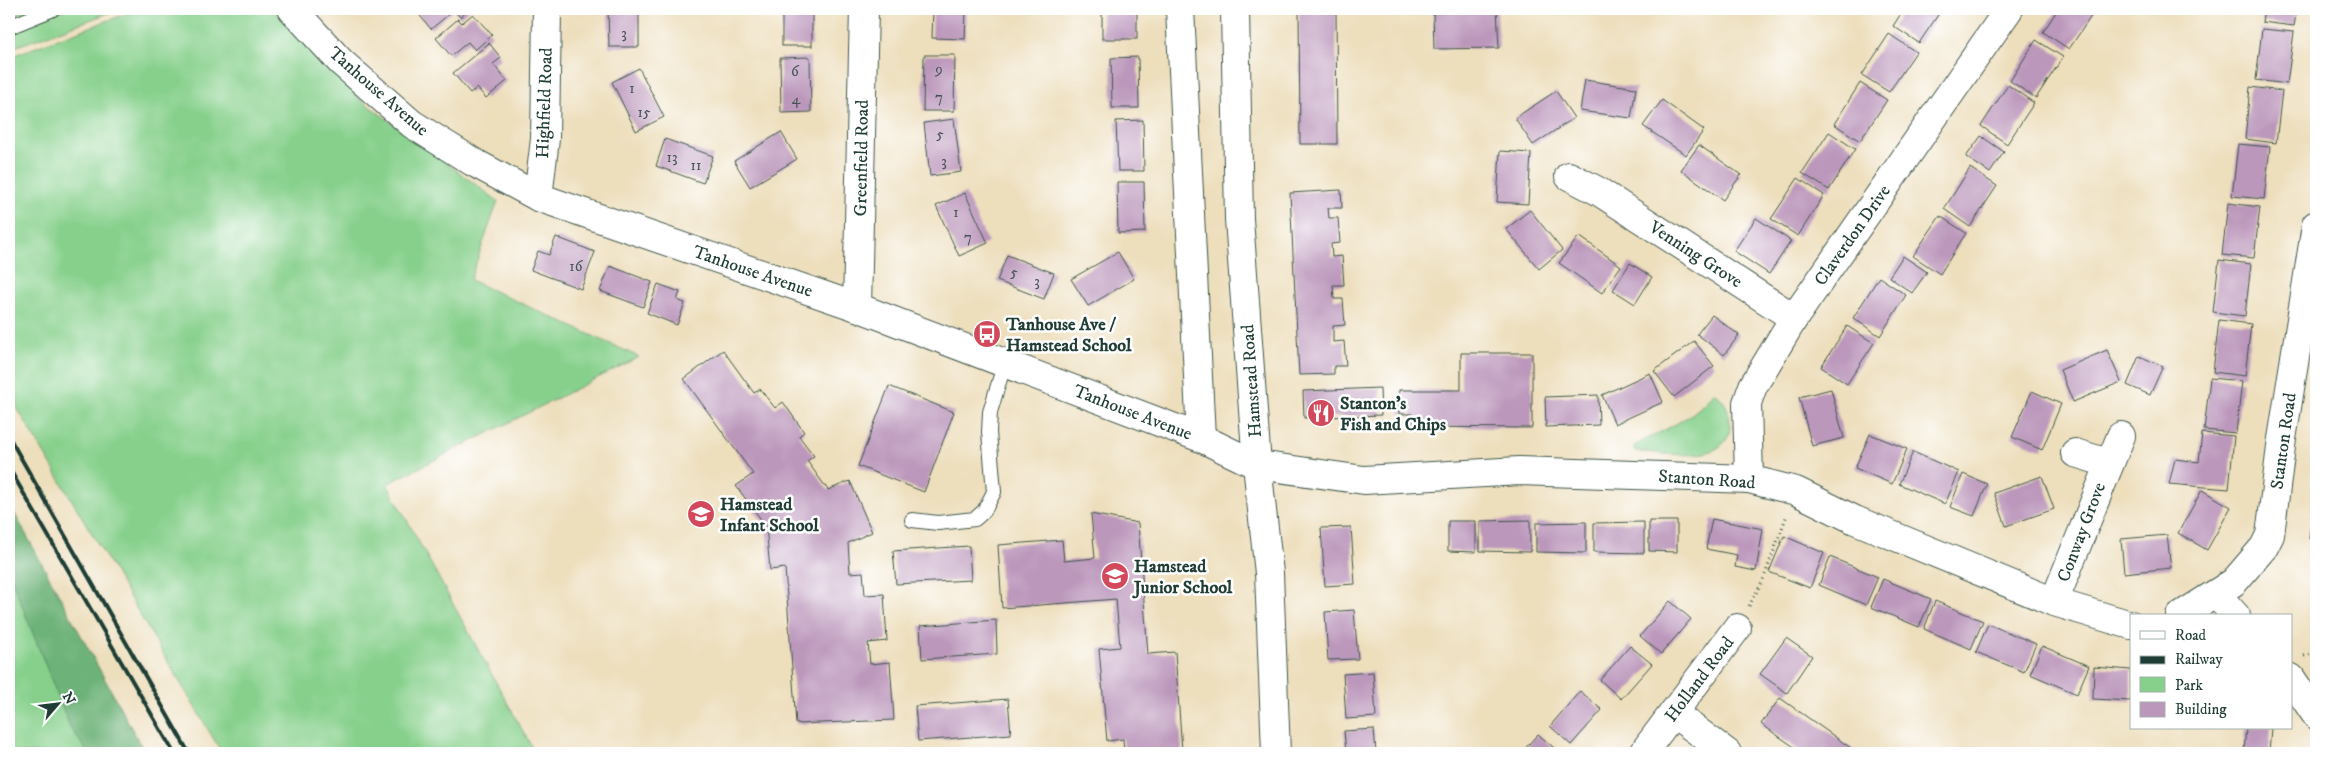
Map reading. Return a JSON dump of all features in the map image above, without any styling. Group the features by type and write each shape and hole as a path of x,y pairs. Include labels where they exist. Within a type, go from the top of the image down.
{"street":[{"name":"Tanhouse Avenue","path":"292,9 341,62 412,124 473,162 538,197 858,307 1006,362 1201,438 1257,465"},
{"name":"Highfield Road","path":"538,197 545,139 547,9"},
{"name":"Greenfield Road","path":"858,307 864,9"},
{"path":"1180,9 1201,438"},
{"name":"Hamstead Road","path":"1234,9 1239,219 1257,465 1269,573 1276,753"},
{"name":"Claverdon Drive","path":"1749,479 1748,403 1754,386 1794,318 2009,9"},
{"name":"Venning Grove","path":"1569,176 1604,182 1794,318"},
{"name":"Stanton Road","path":"2183,614 2234,582 2264,547 2270,535 2282,439 2316,225"},
{"name":"Conway Grove","path":"2054,602 2120,436"},
{"name":"Conway Grove","path":"2074,454 2108,463"},
{"name":"Stanton Road","path":"1257,465 1364,480 1519,471 1749,479 1796,491 1855,520 2054,602 2130,624"},
{"path":"2216,594 2234,614"},
{"name":"Holland Road","path":"1643,753 1737,628"},
{"path":"2292,679 2316,715"},
{"path":"1673,713 1727,753"}],"lane":[{"path":"9,27 53,9"},
{"path":"912,520 938,523 974,519 984,511 994,492 989,432 990,412 1006,362"}],"path":[{"path":"1737,628 1763,580 1796,491"}],"green space":[{"path":"9,9 120,9 9,49"},
{"path":"139,9 276,9 361,100 498,201 470,280 639,357 387,484 535,753 222,753 9,394 9,57"},
{"path":"1713,392 1723,401 1730,421 1728,436 1721,445 1711,451 1682,455 1634,450 1634,446 1677,423 1698,409"},
{"path":"9,503 145,753 88,753 70,727 9,573"},
{"path":"9,524 142,753 9,753"}],"building":[{"path":"420,9 470,9 460,17 454,10 431,29 416,11"},
{"path":"608,9 639,9 639,47 609,47"},
{"path":"782,9 812,9 812,46 782,46"},
{"path":"933,9 966,9 965,39 932,38"},
{"path":"1102,9 1137,9 1137,39 1102,39"},
{"path":"1299,9 1336,9 1337,144 1300,144"},
{"path":"1433,9 1497,9 1499,48 1434,49"},
{"path":"1904,9 1942,9 1919,43 1893,26"},
{"path":"2058,9 2096,9 2069,49 2043,32"},
{"path":"2264,9 2297,9 2294,26 2262,22"},
{"path":"473,14 492,35 475,50 468,42 451,56 436,38 458,19 462,23"},
{"path":"2262,29 2294,32 2287,84 2256,80"},
{"path":"1889,34 1916,52 1889,92 1862,75"},
{"path":"2036,40 2063,57 2036,98 2010,81"},
{"path":"489,43 501,58 493,64 507,81 486,98 477,88 470,93 453,73"},
{"path":"924,55 955,55 954,111 923,111"},
{"path":"810,57 811,112 781,113 780,58"},
{"path":"1138,57 1139,108 1112,108 1111,58"},
{"path":"639,68 664,117 636,131 612,82"},
{"path":"1585,80 1636,88 1631,118 1580,111"},
{"path":"1860,83 1887,100 1860,141 1834,124"},
{"path":"2008,85 2034,103 2007,144 1981,126"},
{"path":"2250,87 2282,91 2276,143 2245,139"},
{"path":"1556,91 1574,118 1533,145 1515,118"},
{"path":"1662,100 1704,130 1686,155 1643,126"},
{"path":"954,119 961,172 930,176 924,123"},
{"path":"1143,120 1144,171 1118,171 1116,121"},
{"path":"781,132 797,159 750,187 734,161"},
{"path":"1829,132 1855,149 1829,190 1802,173"},
{"path":"1981,136 2004,152 1990,173 1966,157"},
{"path":"665,139 713,156 703,183 656,166"},
{"path":"2238,144 2270,147 2264,199 2232,196"},
{"path":"1699,145 1741,175 1723,200 1681,170"},
{"path":"1500,151 1531,153 1528,204 1497,202"},
{"path":"1970,168 1997,186 1970,227 1944,209"},
{"path":"1798,178 1824,195 1798,236 1771,219"},
{"path":"1117,182 1144,182 1145,232 1118,233"},
{"path":"1341,190 1342,208 1328,208 1329,218 1338,218 1340,243 1331,244 1332,257 1342,256 1344,285 1333,285 1334,299 1343,299 1345,325 1333,326 1333,342 1344,341 1346,366 1334,366 1334,374 1299,375 1290,193"},
{"path":"965,193 988,243 959,256 936,206"},
{"path":"2228,203 2260,207 2254,258 2222,255"},
{"path":"1530,210 1562,250 1539,269 1506,229"},
{"path":"1940,216 1966,233 1940,274 1913,256"},
{"path":"1756,218 1791,241 1769,274 1734,251"},
{"path":"1579,236 1621,266 1602,293 1559,263"},
{"path":"556,237 595,252 581,289 531,270 538,251 549,255"},
{"path":"1118,252 1134,279 1088,306 1071,279"},
{"path":"1007,255 1054,273 1044,299 997,281"},
{"path":"1903,256 1927,272 1912,293 1889,277"},
{"path":"2219,260 2251,264 2245,316 2213,312"},
{"path":"1630,263 1652,277 1635,304 1613,290"},
{"path":"610,266 652,282 643,307 600,291"},
{"path":"1879,277 1906,295 1880,336 1853,318"},
{"path":"658,284 680,292 677,300 685,303 677,325 647,313"},
{"path":"1712,315 1739,335 1724,355 1697,334"},
{"path":"2219,320 2251,324 2245,376 2213,372"},
{"path":"1847,326 1874,343 1847,384 1821,367"},
{"path":"1694,341 1714,366 1674,397 1654,371"},
{"path":"723,350 754,393 760,389 775,408 783,402 804,432 799,436 814,456 807,461 828,490 850,481 872,532 848,543 850,573 863,572 865,595 884,594 887,641 868,643 870,664 890,662 894,720 796,724 785,568 770,570 766,526 736,486 753,474 684,379"},
{"path":"2107,350 2121,382 2073,402 2060,370"},
{"path":"1461,353 1532,353 1532,428 1412,427 1412,414 1399,414 1399,390 1461,390"},
{"path":"2139,356 2163,366 2150,395 2127,385"},
{"path":"1650,373 1663,402 1615,424 1602,395"},
{"path":"2210,378 2242,381 2236,433 2204,430"},
{"path":"889,386 954,412 924,492 858,466"},
{"path":"1380,388 1381,415 1304,418 1303,391"},
{"path":"1831,389 1844,438 1812,446 1799,397"},
{"path":"2032,391 2061,404 2042,450 2012,437"},
{"path":"1598,395 1599,425 1546,427 1545,397"},
{"path":"2202,433 2234,436 2229,489 2169,484 2175,459 2199,462"},
{"path":"1870,434 1907,449 1892,484 1855,468"},
{"path":"1913,452 1959,472 1945,504 1899,484"},
{"path":"1963,474 1987,484 1974,516 1950,507"},
{"path":"2042,476 2054,509 2006,526 1994,493"},
{"path":"2315,484 2316,539 2309,539"},
{"path":"2202,490 2231,507 2207,550 2178,533"},
{"path":"1091,514 1138,523 1148,654 1175,652 1182,751 1124,753 1123,739 1107,741 1099,649 1120,647 1116,599 1002,608 998,545 1062,540 1064,561 1095,558"},
{"path":"1712,519 1763,529 1756,571 1735,567 1737,555 1706,549"},
{"path":"1530,520 1530,552 1480,551 1480,521"},
{"path":"1448,521 1476,521 1476,552 1448,551"},
{"path":"1649,521 1677,521 1677,552 1649,551"},
{"path":"1586,522 1586,553 1536,552 1536,523"},
{"path":"1644,522 1644,553 1594,552 1594,523"},
{"path":"1351,527 1355,584 1325,586 1321,528"},
{"path":"2167,535 2171,568 2124,573 2121,539"},
{"path":"1784,536 1824,553 1810,588 1769,572"},
{"path":"969,546 971,580 896,584 893,551"},
{"path":"1830,557 1878,577 1866,605 1819,585"},
{"path":"1883,579 1931,599 1919,627 1871,607"},
{"path":"2314,585 2316,585 2316,598 2315,598"},
{"path":"1670,601 1691,619 1661,654 1640,636"},
{"path":"1935,601 1983,621 1971,649 1924,629"},
{"path":"1354,610 1358,659 1328,660 1325,612"},
{"path":"996,620 997,654 922,659 920,626"},
{"path":"1988,624 2036,644 2024,672 1976,652"},
{"path":"1786,638 1812,656 1787,693 1760,674"},
{"path":"1630,646 1652,664 1621,699 1600,680"},
{"path":"2042,646 2089,666 2077,694 2030,674"},
{"path":"2094,667 2130,670 2130,701 2093,699"},
{"path":"1373,672 1376,717 1346,719 1343,674"},
{"path":"1580,691 1602,710 1571,745 1550,726"},
{"path":"1780,698 1858,753 1803,753 1761,724"},
{"path":"1008,699 1011,734 918,741 915,706"},
{"path":"1374,729 1376,753 1346,753 1344,731"},
{"path":"2246,730 2271,730 2269,753 2244,751"},
{"path":"1538,734 1560,753 1521,753"}],"railway":[{"path":"9,437 189,753"},
{"path":"9,468 174,753"}],"place":[{"name":"Tanhouse Ave / Hamstead School","path":"987,334"},
{"name":"Stanton's Fish and Chips","path":"1321,413"},
{"name":"Hamstead Infant School","path":"701,514"},
{"name":"Hamstead Junior School","path":"1115,576"}]}
